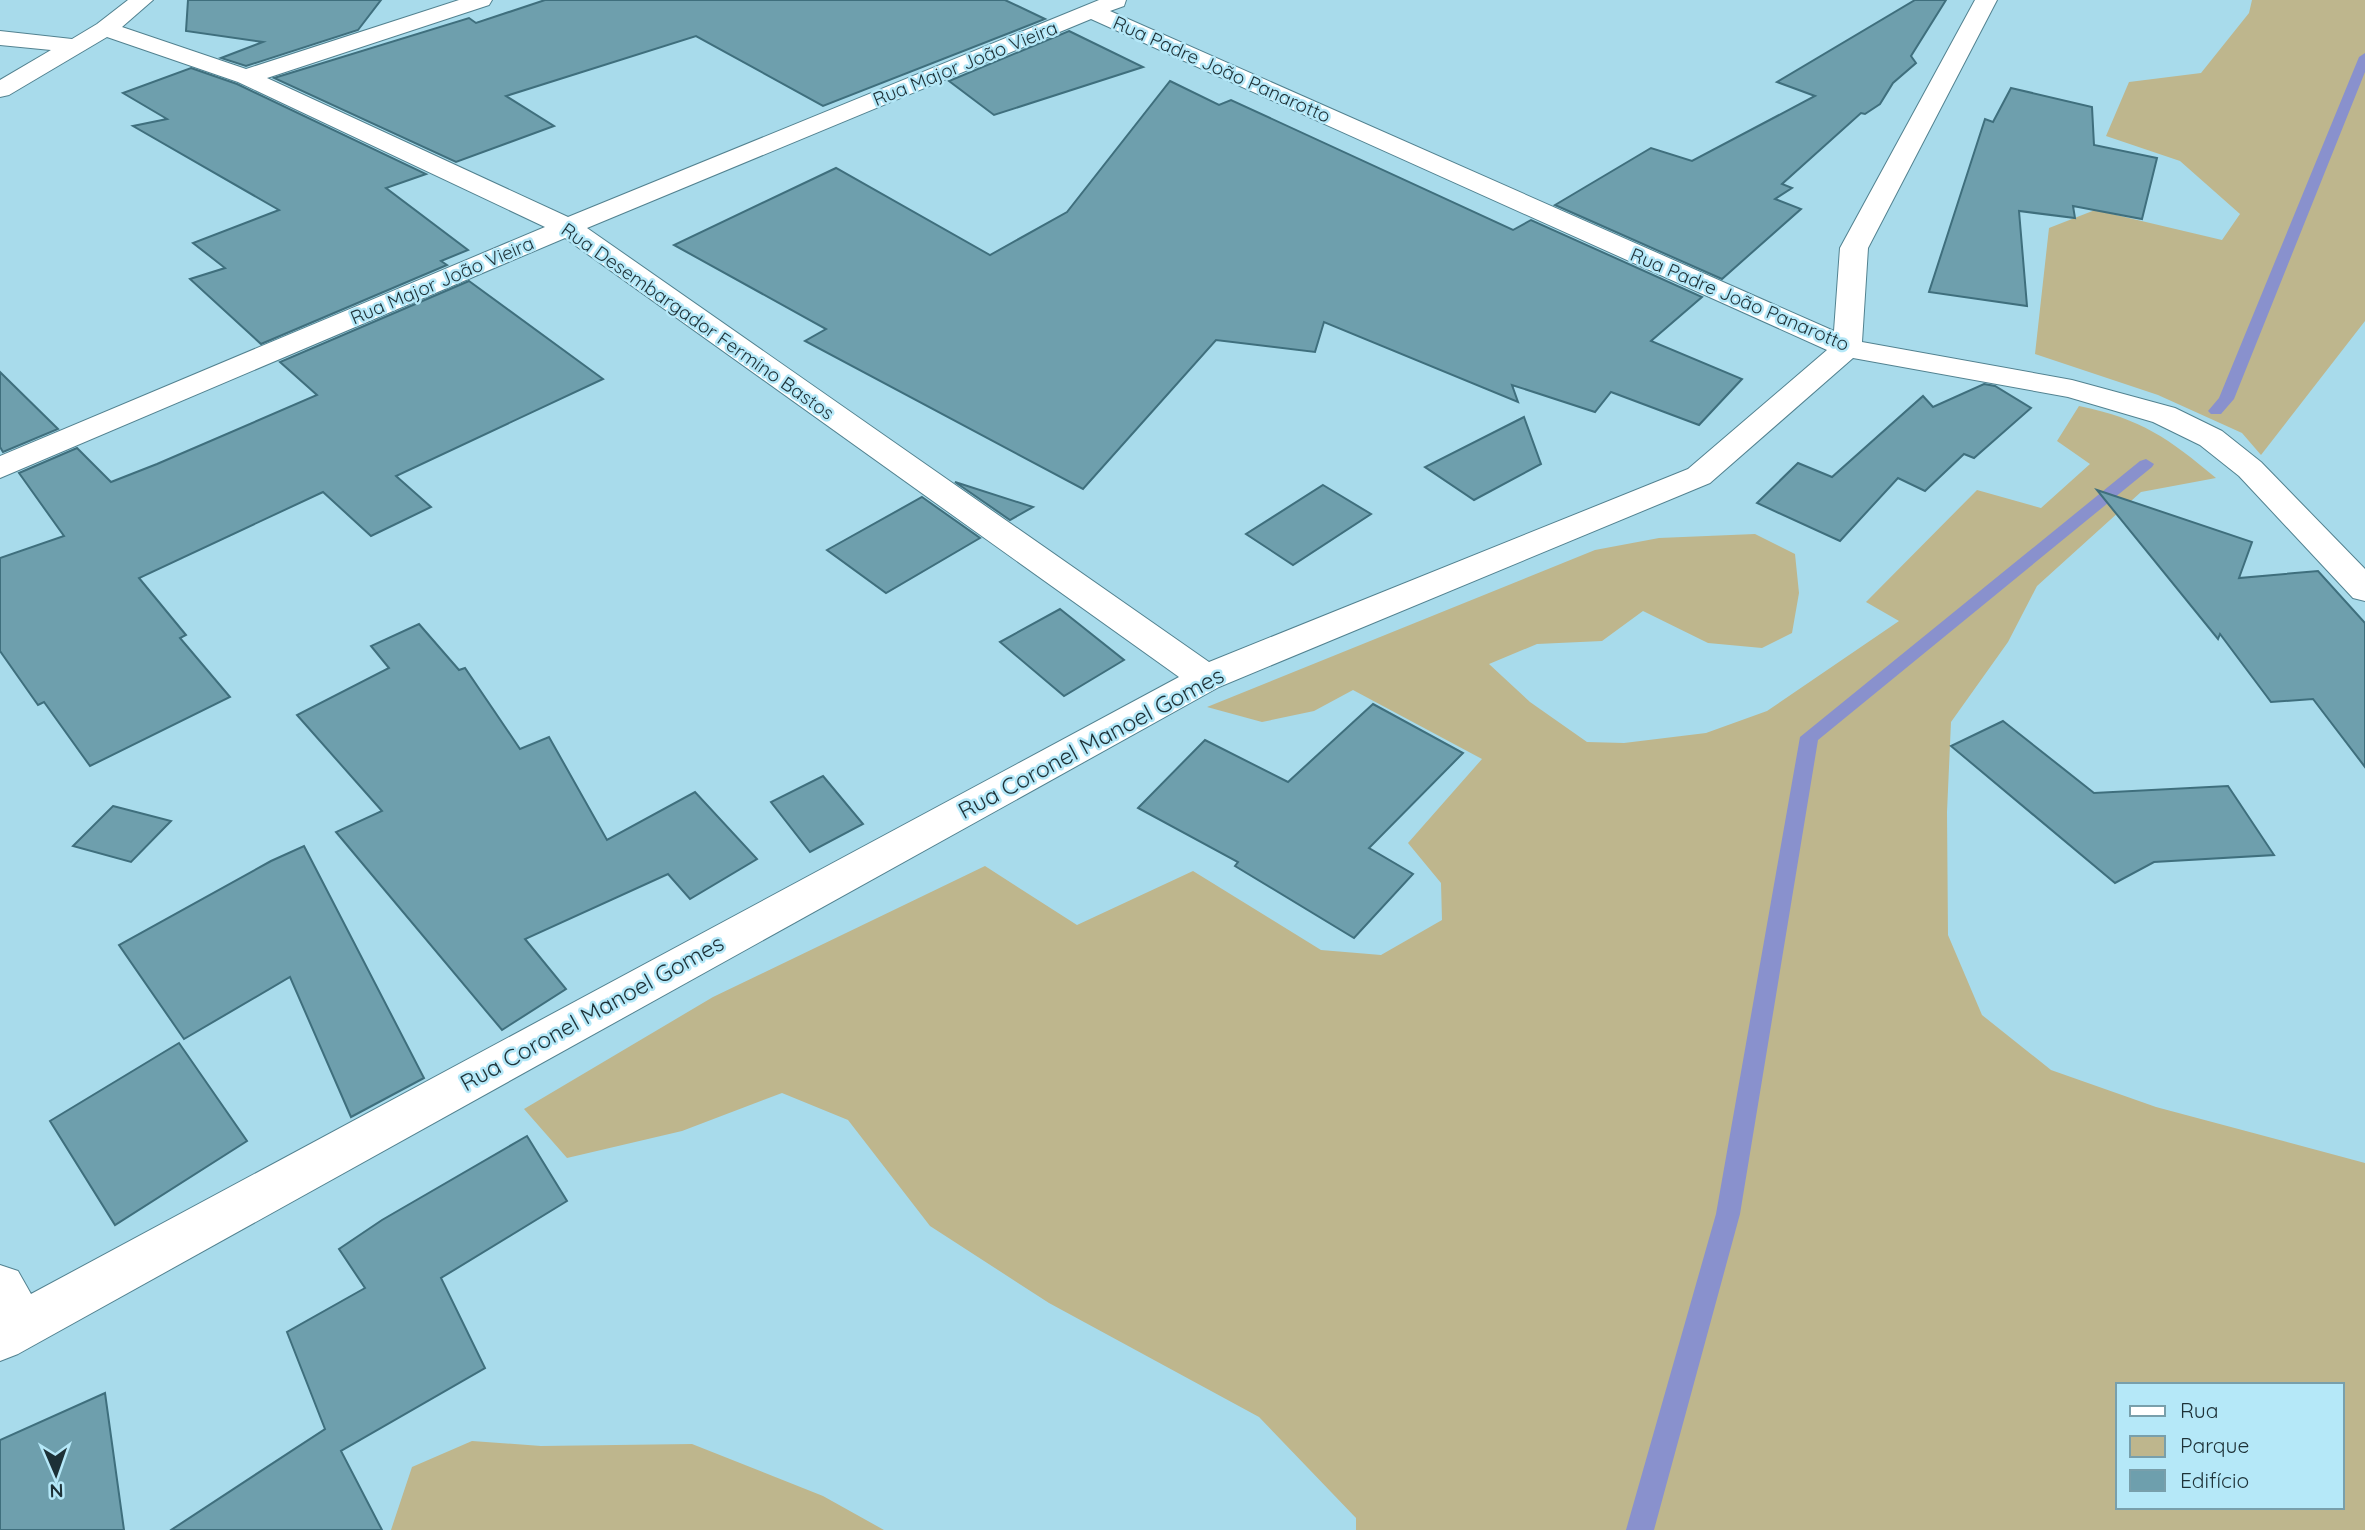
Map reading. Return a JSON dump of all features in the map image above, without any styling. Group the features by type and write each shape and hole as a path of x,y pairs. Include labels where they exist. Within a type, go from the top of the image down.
{"street":[{"path":"0,90 105,29 142,0"},
{"path":"246,77 481,0"},
{"name":"Rua Major João Vieira","path":"0,468 567,227 1118,0"},
{"path":"1847,348 1854,248 1986,0"},
{"name":"Rua Padre João Panarotto","path":"1091,11 1847,348 2072,389 2164,415 2211,438 2250,469 2365,590"},
{"name":"Rua Desembargador Fermino Bastos","path":"105,29 246,77 567,227 1206,678"},
{"path":"0,38 76,46"},
{"name":"Rua Coronel Manoel Gomes","path":"7,1317 1206,678 1699,476 1847,348"}],"green space":[{"path":"2252,0 2365,0 2365,321 2261,455 2242,433 2158,395 2035,354 2049,228 2095,210 2222,240 2240,214 2180,161 2106,136 2129,82 2201,73 2249,13"},
{"path":"2079,406 2120,417 2153,432 2216,478 2141,492 2037,586 2008,642 1951,722 1947,812 1948,935 1982,1015 2051,1070 2156,1107 2365,1163 2365,1530 1356,1530 1356,1518 1259,1417 1049,1303 930,1226 848,1120 782,1093 682,1131 567,1158 524,1109 713,997 985,866 1077,925 1193,871 1321,950 1381,955 1442,920 1441,883 1408,843 1482,759 1353,690 1314,711 1262,722 1207,707 1595,550 1659,538 1755,534 1795,554 1799,593 1792,633 1762,648 1708,643 1643,611 1602,641 1537,644 1489,664 1530,702 1587,742 1624,743 1706,733 1767,711 1899,621 1866,602 1977,490 2041,508 2090,464 2057,441"},
{"path":"472,1441 541,1446 692,1444 823,1496 884,1530 391,1530 412,1467"}],"building":[{"path":"188,0 381,0 358,30 246,66 221,58 263,42 186,31"},
{"path":"545,0 1005,0 1045,19 823,106 696,36 506,96 554,126 456,162 274,78 469,18 476,23"},
{"path":"1915,0 1946,0 1911,56 1916,63 1893,83 1880,104 1865,114 1861,113 1782,184 1792,188 1775,199 1801,209 1722,279 1555,205 1651,148 1692,161 1815,96 1777,82"},
{"path":"1069,31 1143,67 994,115 949,81"},
{"path":"191,68 237,84 426,174 386,188 468,250 441,261 447,265 261,344 190,279 225,268 193,243 279,210 133,126 167,119 123,93"},
{"path":"1170,81 1219,105 1231,100 1513,230 1531,220 1702,297 1651,341 1742,379 1699,425 1611,392 1595,412 1512,385 1518,402 1324,322 1315,352 1216,340 1083,489 805,341 826,329 674,245 836,168 990,255 1067,212"},
{"path":"2011,88 2092,107 2094,145 2157,158 2142,219 2073,206 2075,218 2019,211 2027,306 1929,292 1985,119 1993,122"},
{"path":"469,281 603,379 396,476 431,507 371,536 323,492 139,578 186,635 180,638 230,697 90,766 44,702 38,705 0,651 0,558 64,536 19,473 77,448 111,482 157,464 317,395 280,362"},
{"path":"0,372 58,429 3,452 0,447"},
{"path":"1984,384 1995,386 2031,408 1974,458 1964,454 1925,491 1898,478 1840,541 1757,503 1798,463 1832,477 1923,396 1933,407"},
{"path":"1524,417 1541,464 1474,500 1425,467"},
{"path":"955,482 1033,507 1010,520"},
{"path":"1323,485 1371,514 1293,565 1246,534"},
{"path":"2097,490 2252,542 2239,578 2318,571 2365,623 2365,767 2313,699 2271,702 2220,634 2218,639"},
{"path":"922,497 980,538 886,593 827,550"},
{"path":"1060,609 1124,660 1064,696 1000,642"},
{"path":"419,624 459,670 465,668 520,749 549,737 607,840 695,792 757,859 690,899 668,874 525,939 566,989 502,1030 336,832 382,811 297,715 389,668 371,646"},
{"path":"1373,704 1463,753 1369,848 1413,874 1354,938 1235,866 1238,862 1138,808 1205,740 1288,782"},
{"path":"2003,721 2094,793 2228,786 2274,855 2154,862 2115,883 1951,746"},
{"path":"823,776 863,824 810,852 771,802"},
{"path":"113,806 171,821 131,862 73,846"},
{"path":"304,846 424,1078 351,1117 290,977 184,1039 119,945 271,861"},
{"path":"179,1043 247,1141 115,1225 50,1121"},
{"path":"527,1136 567,1201 441,1278 485,1368 341,1451 382,1530 171,1530 325,1429 287,1332 365,1288 339,1249 382,1220"},
{"path":"105,1393 124,1530 0,1530 0,1440"}],"waterway":[{"path":"2216,411 2226,399 2365,57"},
{"path":"1640,1530 1728,1214 1809,737 2146,464"}]}
